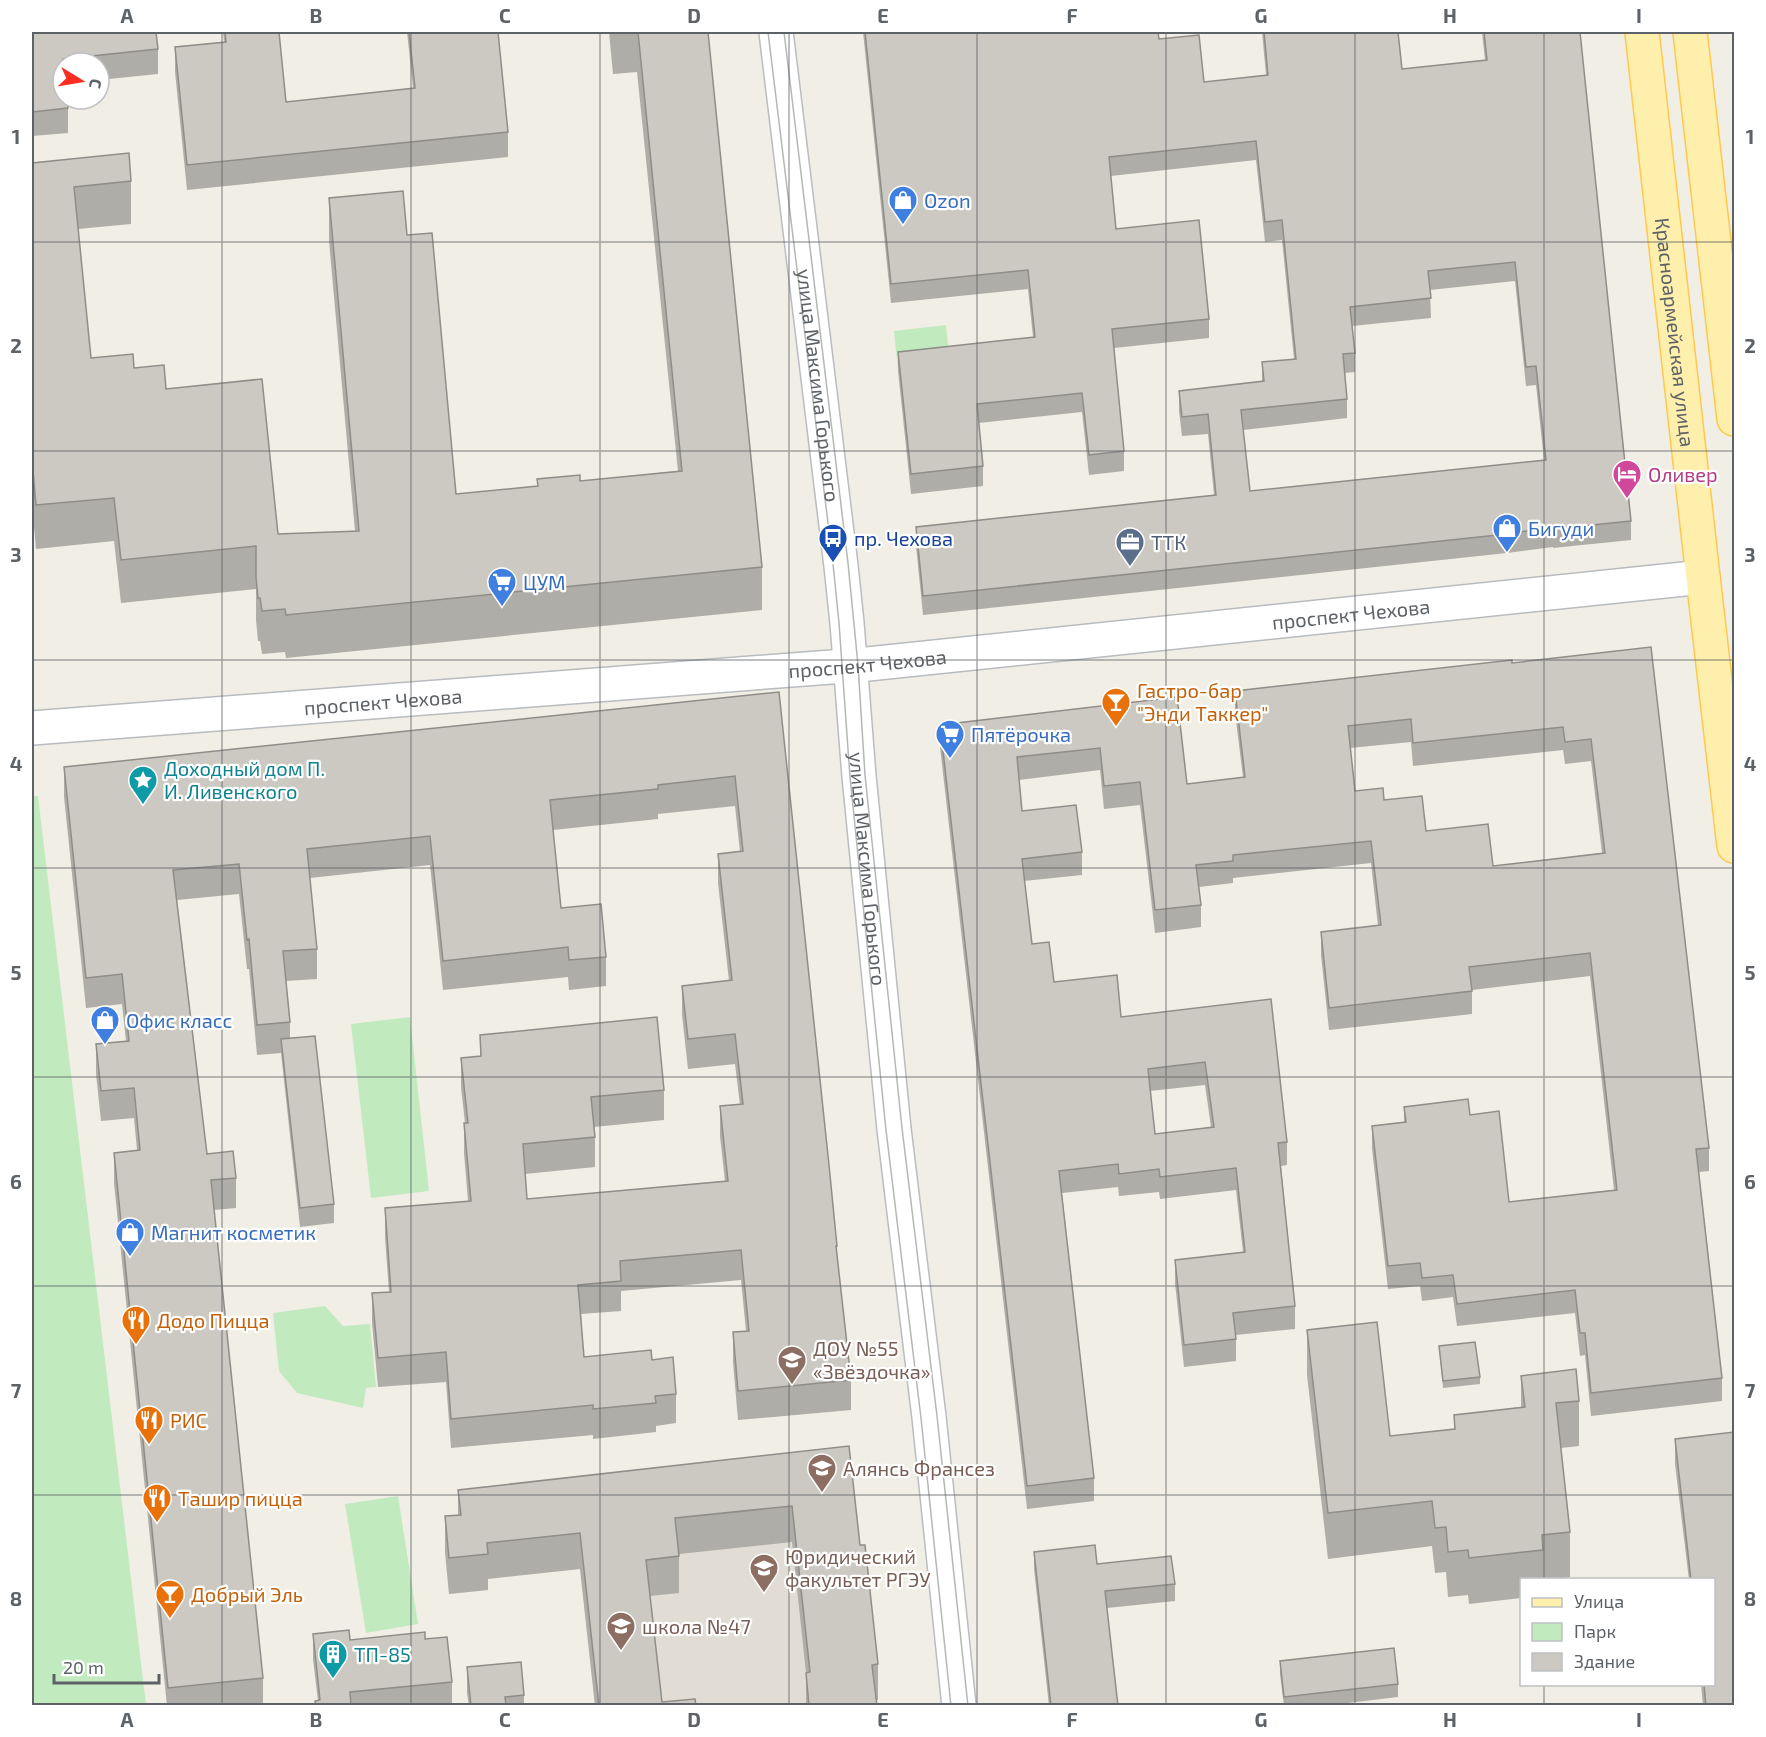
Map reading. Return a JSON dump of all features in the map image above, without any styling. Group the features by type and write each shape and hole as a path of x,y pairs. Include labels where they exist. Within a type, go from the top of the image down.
{"main road":[{"name":"улица Максима Горького","path":"776,32 839,554 894,1129 929,1417 959,1706"},
{"name":"Красноармейская улица","path":"1642,32 1734,846"},
{"path":"1690,32 1734,418"},
{"name":"проспект Чехова","path":"32,728 850,666 1703,577"}],"shaded area":[{"name":"Юридический факультет РГЭУ","path":"849,1482 865,1581 878,1700 872,1701 873,1706 595,1705 580,1569 487,1579 488,1590 449,1594 445,1552"}],"green space":[{"path":"946,325 950,365 898,371 894,331"},
{"path":"32,796 38,796 146,1705 32,1705"},
{"path":"410,1017 429,1191 371,1198 351,1024"},
{"path":"325,1306 343,1326 370,1324 376,1387 366,1388 363,1408 297,1393 279,1371 273,1313"},
{"path":"398,1496 418,1624 366,1633 345,1504"}],"building":[{"path":"32,32 156,32 158,49 111,54 111,51 51,51 51,110 32,112"},
{"path":"225,32 279,32 286,102 415,88 409,32 498,32 508,132 187,165 175,47 226,42"},
{"path":"638,32 708,32 762,567 286,615 285,609 262,611 256,577 256,546 121,560 114,498 36,505 32,460 32,163 129,153 131,181 74,187 91,358 133,354 134,368 164,365 166,389 262,379 278,534 359,531 329,198 403,191 407,235 432,233 456,494 538,486 537,479 580,475 580,481 682,471"},
{"path":"865,32 1158,32 1159,39 1199,35 1204,82 1268,75 1264,32 1398,32 1402,69 1487,60 1484,32 1580,32 1631,521 1553,529 1553,527 1507,534 923,596 916,527 1216,495 1208,414 1182,417 1179,391 1264,381 1262,362 1296,359 1282,220 1265,222 1256,141 1109,157 1116,229 1199,220 1209,319 1112,329 1124,451 1089,455 1082,393 977,404 983,466 911,474 898,352 1035,337 1028,270 891,284","holes":["1515,262 1526,367 1536,366 1546,460 1250,491 1241,410 1347,399 1343,354 1355,353 1350,307 1431,298 1428,271"]},
{"path":"1651,647 1709,1148 1696,1149 1722,1378 1591,1393 1585,1333 1580,1333 1575,1290 1457,1304 1453,1275 1422,1278 1420,1263 1388,1266 1372,1126 1406,1122 1404,1107 1468,1099 1470,1115 1499,1111 1509,1202 1617,1190 1590,953 1469,967 1472,991 1329,1008 1321,932 1381,925 1371,841 1233,855 1233,861 1196,865 1201,905 1155,910 1140,782 1104,786 1100,748 1017,757 1022,811 1076,805 1082,852 1022,859 1032,944 1049,942 1054,982 1117,975 1121,1017 1271,999 1287,1142 1278,1143 1295,1306 1233,1313 1236,1339 1184,1345 1175,1260 1245,1252 1236,1168 1160,1177 1159,1169 1119,1174 1118,1164 1059,1171 1094,1478 1027,1486 940,725 1177,697 1187,784 1245,777 1235,691 1512,660 1512,663","holes":["1411,719 1413,743 1563,727 1565,742 1591,739 1605,853 1493,866 1488,824 1426,831 1422,796 1384,800 1383,788 1355,791 1348,726","1205,1062 1214,1127 1155,1134 1148,1069"]},
{"path":"779,692 851,1380 738,1391 733,1332 749,1331 741,1250 620,1261 621,1281 578,1285 584,1357 651,1350 652,1360 673,1357 676,1394 655,1396 656,1403 593,1409 593,1405 451,1419 446,1352 378,1358 372,1293 391,1292 385,1208 471,1201 464,1123 468,1123 461,1058 481,1056 480,1035 657,1017 664,1090 591,1097 595,1137 523,1144 527,1199 728,1181 720,1106 743,1104 735,1034 688,1039 682,986 732,980 718,854 743,851 735,776 658,785 658,789 550,800 561,908 601,904 606,957 569,960 568,947 443,961 430,836 307,849 317,949 283,951 290,1022 257,1025 239,864 173,870 207,1154 233,1151 236,1178 211,1180 263,1678 168,1688 114,1153 140,1150 134,1088 101,1091 96,1044 129,1041 122,974 86,978 64,767"},
{"path":"315,1036 334,1204 300,1208 281,1039"},
{"path":"1377,1322 1390,1436 1455,1429 1454,1415 1525,1407 1521,1376 1576,1369 1579,1401 1556,1403 1570,1532 1542,1535 1543,1550 1469,1558 1468,1550 1448,1552 1446,1527 1435,1528 1432,1501 1328,1513 1307,1330"},
{"path":"1475,1342 1480,1377 1443,1381 1439,1346"},
{"path":"1734,1432 1734,1706 1706,1706 1704,1686 1715,1686 1715,1578 1691,1578 1675,1439"},
{"path":"849,1446 860,1545 865,1545 878,1664 872,1665 877,1706 809,1706 806,1673 810,1672 792,1506 675,1518 679,1556 646,1560 662,1702 695,1699 696,1706 599,1706 580,1533 487,1543 488,1554 449,1558 445,1516 461,1515 458,1490"},
{"path":"1095,1545 1097,1564 1171,1556 1175,1584 1105,1591 1118,1706 1051,1706 1034,1552"},
{"path":"349,1630 350,1640 425,1632 425,1639 447,1637 452,1682 350,1692 351,1706 316,1706 315,1701 320,1700 313,1634"},
{"path":"1394,1648 1398,1684 1284,1697 1280,1661"},
{"path":"521,1662 524,1695 505,1697 506,1706 471,1706 467,1667"}],"tram line":[{"path":"768,32 833,564 850,777 886,1130 921,1418 951,1706"},
{"path":"784,32 848,563 858,665 865,775 902,1128 937,1416 968,1706"}],"place":[{"name":"Ozon","path":"903,226"},
{"name":"Оливер","path":"1627,500"},
{"name":"Бигуди","path":"1507,554"},
{"name":"пр. Чехова","path":"833,564"},
{"name":"ТТК","path":"1130,568"},
{"name":"ЦУМ","path":"502,608"},
{"name":"Гастро-бар \"Энди Таккер\"","path":"1116,728"},
{"name":"Пятёрочка","path":"950,760"},
{"name":"Доходный дом П. И. Ливенского","path":"143,806"},
{"name":"Офис класс","path":"105,1046"},
{"name":"Магнит косметик","path":"130,1258"},
{"name":"Додо Пицца","path":"136,1346"},
{"name":"ДОУ №55 «Звёздочка»","path":"792,1386"},
{"name":"РИС","path":"149,1446"},
{"name":"Алянсь Франсез","path":"822,1494"},
{"name":"Ташир пицца","path":"157,1524"},
{"name":"Юридический факультет РГЭУ","path":"764,1594"},
{"name":"Добрый Эль","path":"170,1620"},
{"name":"школа №47","path":"621,1652"},
{"name":"ТП-85","path":"333,1680"}]}
